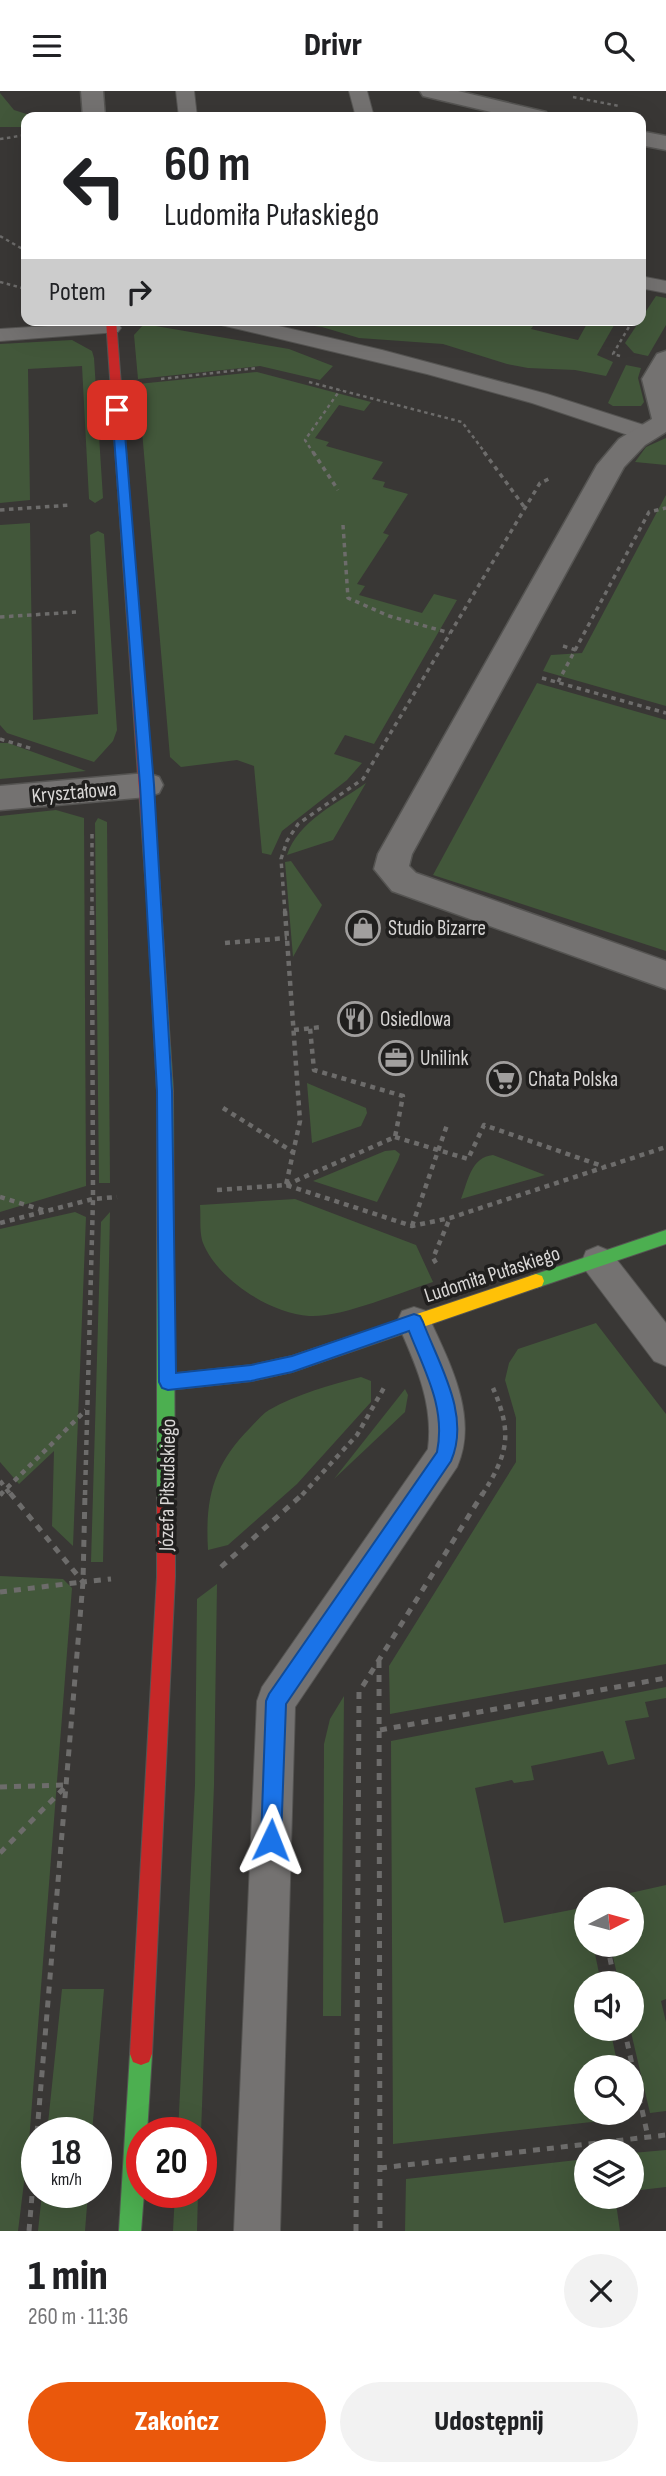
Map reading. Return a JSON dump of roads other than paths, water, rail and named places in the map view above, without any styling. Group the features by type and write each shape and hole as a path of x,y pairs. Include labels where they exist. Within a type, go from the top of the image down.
{"street":[{"path":"92,91 94,112"},
{"path":"431,91 517,112"},
{"path":"646,139 666,143"},
{"name":"Józefa Piłsudskiego","path":"111,326 147,785 165,1091 168,1382 166,1577 151,1893 130,2231"},
{"path":"666,359 655,379 658,426 626,446 611,465 395,854 391,869 404,882 666,975"},
{"name":"Kryształowa","path":"0,798 147,785"},
{"name":"Ludomiła Pułaskiego","path":"168,1382 251,1373 292,1364 666,1237"}],"lane":[{"path":"185,91 187,112"},
{"path":"358,91 364,112"},
{"path":"646,283 666,287"},
{"path":"0,335 91,326"},
{"path":"251,326 658,426"},
{"path":"598,1261 666,1350"},
{"path":"257,2231 276,1701 445,1455 450,1431 447,1408 414,1322"}],"place":[{"name":"Studio Bizarre","path":"363,928"},
{"name":"Osiedlowa","path":"355,1019"},
{"name":"Unilink","path":"396,1058"},
{"name":"Chata Polska","path":"504,1079"}]}
